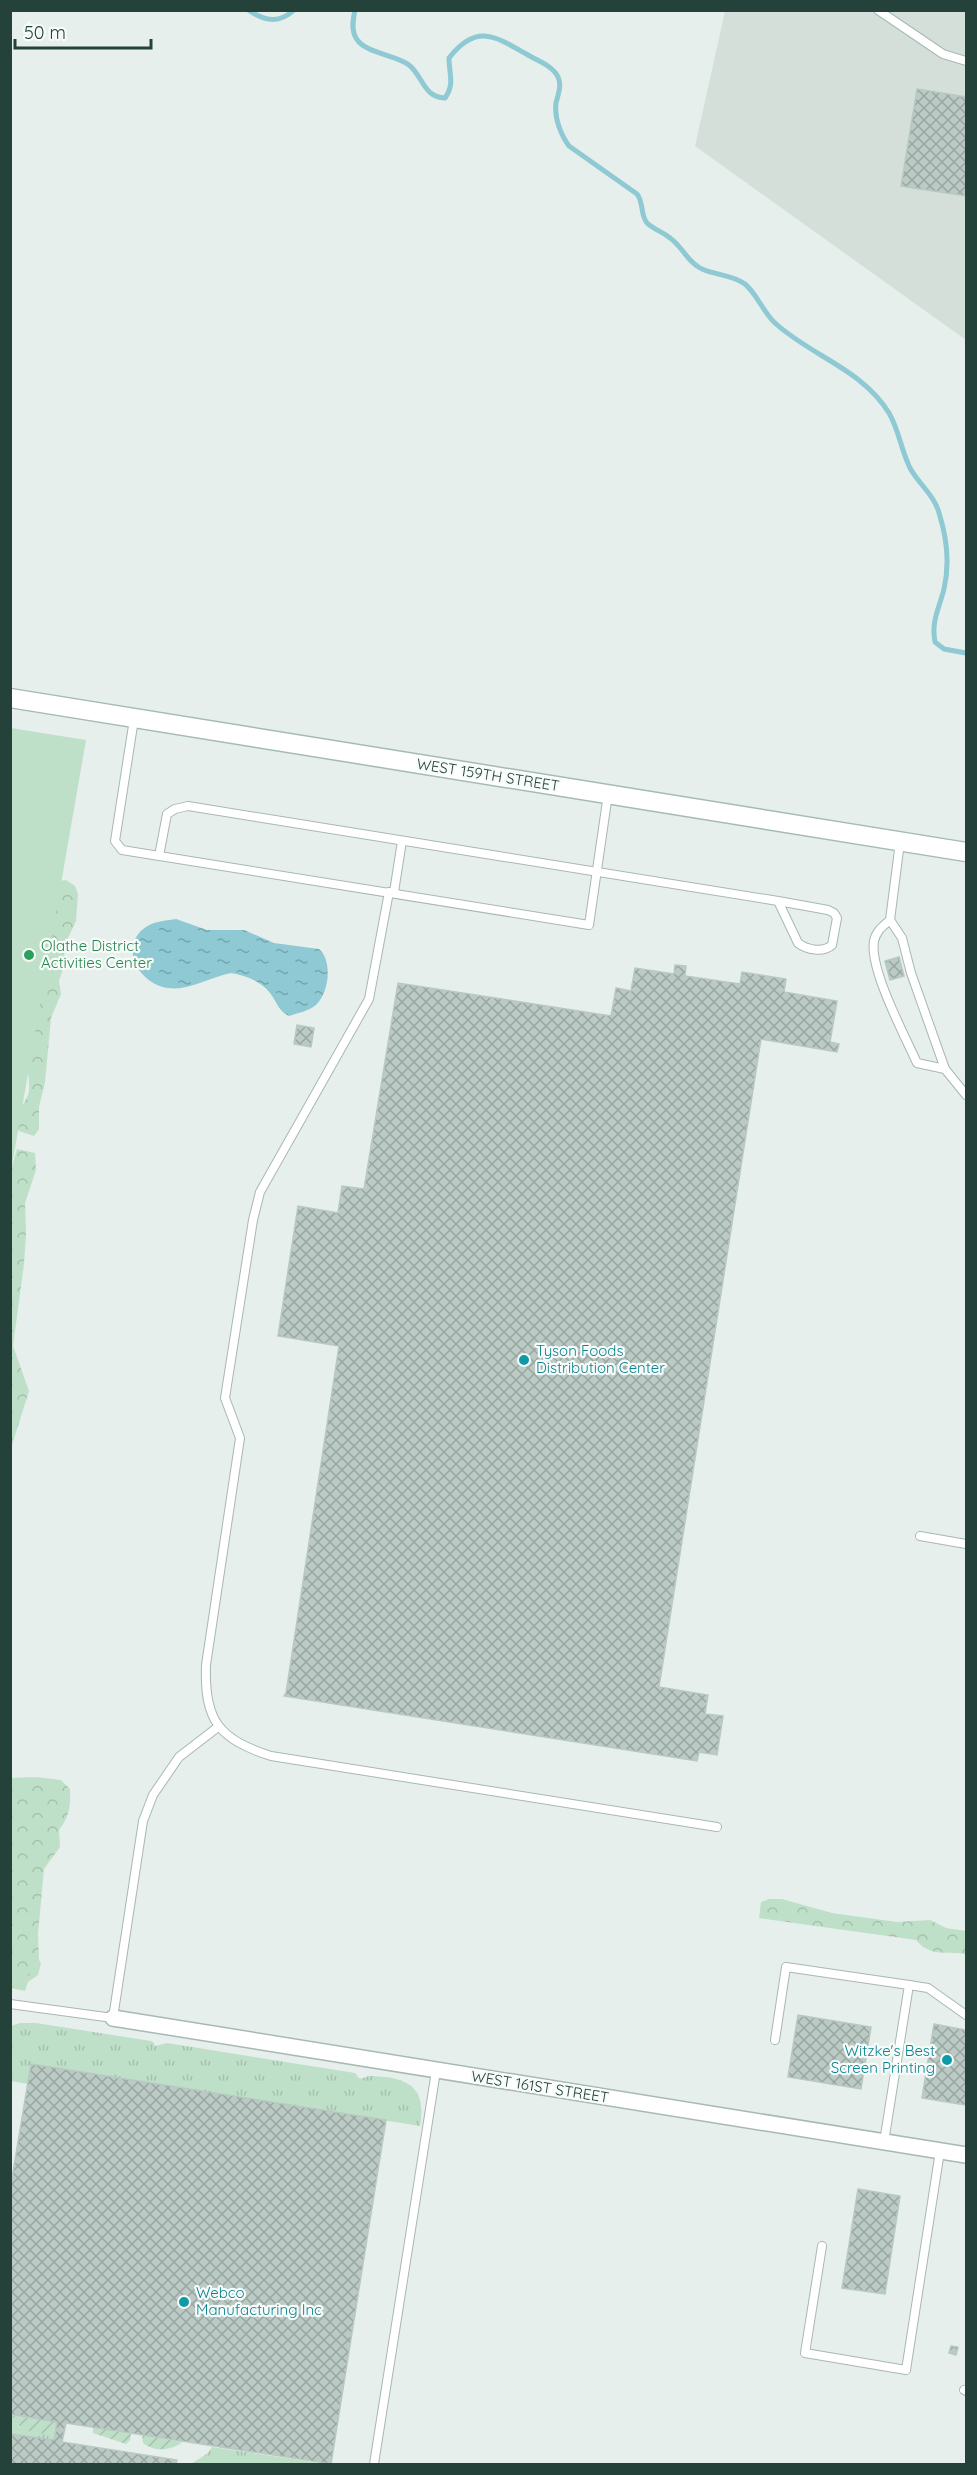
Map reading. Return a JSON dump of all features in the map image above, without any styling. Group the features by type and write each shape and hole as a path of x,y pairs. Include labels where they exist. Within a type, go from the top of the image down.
{"street":[{"name":"WEST 159TH STREET","path":"10,698 966,852"},
{"name":"WEST 161ST STREET","path":"113,2018 966,2155"}],"lane":[{"path":"878,10 943,54 966,61"},
{"path":"134,718 115,841 122,849 159,856 590,925 608,794"},
{"path":"159,856 167,814 175,809 188,806 828,910 837,918 832,945 823,950 804,947 798,943 778,902"},
{"path":"402,841 369,999 260,1192 253,1220 225,1398 240,1438 206,1665 205,1689 209,1710 218,1727 243,1747 271,1756 717,1827"},
{"path":"900,841 890,920 879,930 873,943 880,982 916,1063 945,1069"},
{"path":"890,920 902,938 914,983 945,1069 966,1095"},
{"path":"920,1536 966,1544"},
{"path":"10,2004 113,2018 147,1812 153,1796 179,1757 218,1727"},
{"path":"775,2040 786,1967 928,1988 966,2014"},
{"path":"884,2142 909,1985"},
{"path":"374,2464 436,2071"},
{"path":"822,2246 805,2354 906,2370 940,2151"}],"shaded area":[{"path":"725,11 966,11 966,340 695,146"}],"green space":[{"name":"Olathe District Activities Center","path":"10,728 86,740 11,1171"},
{"path":"66,880 75,886 78,894 76,921 63,949 66,960 59,981 61,994 51,1018 45,1082 39,1107 39,1129 34,1136 19,1131 16,1119 29,1091 27,1061 59,881"},
{"path":"17,1149 35,1153 36,1170 25,1203 24,1264 13,1346 29,1391 12,1445 11,1469 10,1173"},
{"path":"37,1777 61,1780 70,1789 70,1806 59,1830 60,1847 44,1869 38,1934 39,1960 32,1972 21,1978 11,1979 11,1778"},
{"path":"769,1899 782,1899 832,1913 897,1922 930,1920 946,1928 966,1931 966,1954 934,1952 916,1940 759,1918 761,1902"},
{"path":"39,1960 41,1963 38,1975 28,1982 25,1991 11,1988 10,1979 28,1974"},
{"path":"20,2023 36,2023 151,2041 155,2046 167,2043 355,2073 359,2078 371,2076 395,2079 405,2082 417,2093 421,2102 420,2126 31,2064 28,2084 11,2081 10,2026"},
{"path":"11,2414 19,2427 55,2435 54,2440 12,2434 11,2444"},
{"path":"12,2415 57,2422 55,2435 23,2428 14,2421"},
{"path":"93,2427 131,2434 130,2440 126,2444 93,2433"},
{"path":"142,2435 182,2442 173,2447 157,2449 143,2443"},
{"path":"212,2447 325,2464 191,2464 208,2453"}],"water":[{"path":"176,919 207,930 244,930 274,943 319,949 328,969 324,993 316,1005 310,1009 289,1016 280,1009 270,993 262,986 236,974 223,975 184,987 158,986 142,974 137,966 133,957 135,938 150,925"}],"building":[{"path":"917,89 966,97 966,196 901,186"},
{"path":"899,957 904,976 890,980 885,961"},
{"name":"Tyson Foods Distribution Center","path":"675,965 686,966 685,976 740,984 742,972 786,979 784,992 837,1001 830,1042 839,1044 837,1052 761,1039 659,1687 708,1695 705,1714 723,1716 717,1755 699,1752 697,1761 284,1696 339,1346 278,1336 298,1206 338,1213 342,1186 364,1189 398,983 611,1016 616,988 631,991 635,968 674,974"},
{"path":"297,1025 314,1028 311,1047 294,1044"},
{"path":"798,2015 871,2027 861,2089 788,2077"},
{"name":"Witzke's Best Screen Printing","path":"934,2024 966,2030 966,2105 922,2098"},
{"name":"Webco Manufacturing Inc","path":"31,2064 386,2120 331,2464 66,2423 62,2442 177,2460 176,2464 10,2464 12,2434 54,2440 57,2422 10,2414 10,2190"},
{"path":"858,2189 900,2196 885,2294 842,2288"},
{"path":"951,2346 958,2347 956,2355 949,2353"}],"waterway":[{"path":"248,10 266,19 277,19 294,10"},
{"path":"355,10 353,32 360,43 373,51 396,58 409,65 428,90 438,97 445,98 450,88 449,58 459,47 478,36 487,36 506,43 549,67 556,73 559,80 556,114 561,132 569,146 637,194 647,223 674,241 697,266 745,284 775,323 789,335 851,374 878,398 889,413 910,468 937,507 944,532 947,570 935,621 935,642 944,649 966,653"}],"place":[{"name":"Olathe District Activities Center","path":"29,955"},
{"name":"Tyson Foods Distribution Center","path":"524,1360"},
{"name":"Witzke's Best Screen Printing","path":"947,2060"},
{"name":"Webco Manufacturing Inc","path":"184,2302"}]}
